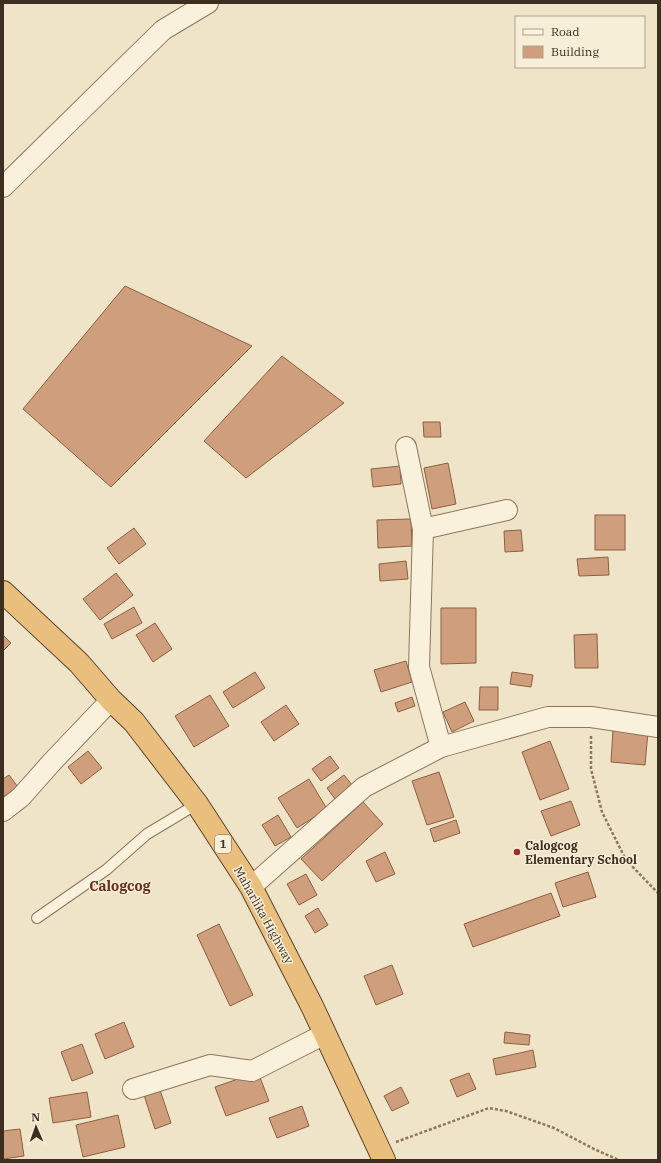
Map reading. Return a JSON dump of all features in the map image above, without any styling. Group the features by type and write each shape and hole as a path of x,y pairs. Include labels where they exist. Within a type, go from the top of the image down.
{"highway":[{"name":"Maharlika Highway","path":"3,592 79,663 111,700 134,722 197,804 251,887 326,1034 380,1150"}],"street":[{"path":"3,187 163,30 208,3"},
{"path":"406,446 423,529 419,667 441,747"},
{"path":"423,529 507,510"},
{"path":"3,811 21,797 111,700"},
{"path":"251,887 364,787 441,747 548,717 591,718 658,727"},
{"path":"133,1089 210,1065 252,1071 326,1034"}],"lane":[{"path":"37,918 106,870 147,834 197,804"}],"path":[{"path":"591,718 591,768 602,812 626,860 658,893"},
{"path":"380,1150 399,1141 490,1108 506,1111 554,1128 594,1150 619,1160"}],"building":[{"path":"125,286 252,346 111,487 23,409"},
{"path":"282,356 344,403 246,478 204,441"},
{"path":"423,422 440,422 441,437 424,437"},
{"path":"448,463 456,504 432,509 424,468"},
{"path":"400,466 401,484 373,487 371,469"},
{"path":"595,515 625,515 625,550 595,550"},
{"path":"411,519 412,546 378,548 377,520"},
{"path":"134,528 146,544 119,564 107,548"},
{"path":"521,530 523,551 505,552 504,531"},
{"path":"608,557 609,575 579,576 577,559"},
{"path":"406,561 408,579 380,581 379,564"},
{"path":"116,573 133,595 100,620 83,599"},
{"path":"134,607 142,623 112,639 104,624"},
{"path":"441,608 476,608 476,663 441,664"},
{"path":"155,623 172,649 153,662 136,635"},
{"path":"597,634 598,668 575,668 574,635"},
{"path":"3,635 11,643 3,651"},
{"path":"406,661 412,682 381,692 374,670"},
{"path":"255,672 265,688 233,708 223,692"},
{"path":"512,672 533,675 531,687 510,684"},
{"path":"480,687 498,687 498,710 479,710"},
{"path":"210,695 229,726 194,747 175,716"},
{"path":"412,697 415,706 398,712 395,703"},
{"path":"465,702 474,721 452,732 443,712"},
{"path":"286,705 299,724 274,741 261,722"},
{"path":"613,729 648,732 645,765 611,762"},
{"path":"550,741 569,789 540,800 522,752"},
{"path":"88,751 102,768 81,784 68,767"},
{"path":"330,756 339,768 321,781 312,769"},
{"path":"439,772 454,817 427,825 412,781"},
{"path":"9,775 18,787 3,797 3,779"},
{"path":"344,775 353,786 335,799 327,788"},
{"path":"309,779 327,809 297,828 278,798"},
{"path":"571,801 580,825 551,836 541,811"},
{"path":"363,802 383,824 322,881 301,859"},
{"path":"278,815 291,837 275,846 262,825"},
{"path":"456,820 460,833 434,842 430,829"},
{"path":"385,852 395,874 376,882 366,861"},
{"path":"588,872 596,897 563,907 555,883"},
{"path":"306,874 317,895 299,905 287,884"},
{"path":"551,893 560,916 473,947 464,924"},
{"path":"318,908 328,925 315,933 305,916"},
{"path":"219,924 253,995 230,1006 197,935"},
{"path":"392,965 403,994 376,1005 364,976"},
{"path":"124,1022 134,1047 105,1059 95,1034"},
{"path":"505,1032 530,1035 529,1045 504,1043"},
{"path":"82,1044 93,1073 72,1081 61,1052"},
{"path":"533,1050 536,1067 496,1075 493,1059"},
{"path":"258,1072 269,1101 226,1116 215,1087"},
{"path":"469,1073 476,1089 457,1097 450,1080"},
{"path":"158,1084 171,1123 155,1129 142,1089"},
{"path":"401,1087 409,1103 392,1111 384,1096"},
{"path":"87,1092 91,1117 53,1123 49,1098"},
{"path":"302,1106 309,1126 277,1138 269,1118"},
{"path":"118,1115 125,1147 83,1157 76,1125"},
{"path":"20,1129 24,1156 3,1159 3,1131"}],"place":[{"name":"Calogcog Elementary School","path":"517,852"}],"district":[{"name":"Calogcog","path":"120,886"}]}
